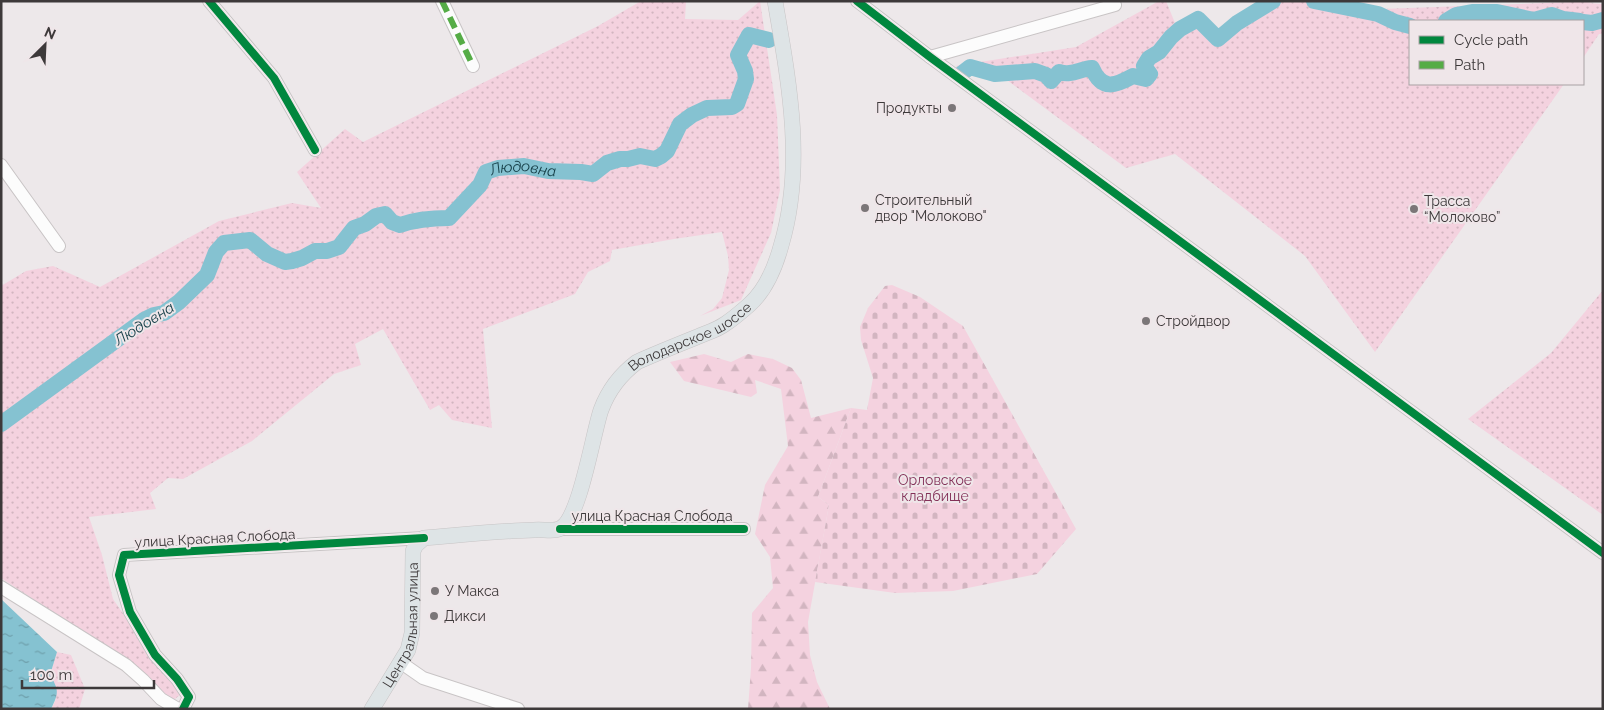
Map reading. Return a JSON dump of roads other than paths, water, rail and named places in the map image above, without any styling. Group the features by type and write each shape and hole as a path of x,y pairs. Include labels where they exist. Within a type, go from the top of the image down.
{"main road":[{"name":"Володарское шоссе","path":"560,529 572,515 580,492 601,410 626,370 637,362 724,325 750,304 767,284 779,255 791,203 793,166 792,116 788,76 775,1"},
{"path":"424,538 510,530 560,529"},
{"name":"Центральная улица","path":"372,709 408,650 412,633 413,551 416,545 424,538"}],"street":[{"path":"210,1 274,78 316,150"},
{"path":"442,1 473,66"},
{"path":"857,1 930,57 1603,553"},
{"path":"930,57 1115,5 1112,1"},
{"path":"1,165 59,246"},
{"name":"улица Красная Слобода","path":"560,529 744,529"},
{"name":"улица Красная Слобода","path":"183,709 189,698 177,680 155,655 130,612 119,575 124,556 424,538"},
{"path":"1,587 126,665 161,699 178,709"},
{"path":"400,662 423,678 518,709"}],"water":[{"path":"1,599 57,652 50,675 57,692 51,709 1,709"}],"waterway":[{"name":"Людовна","path":"961,74 970,67 995,74 1035,71 1046,75 1051,81 1059,72 1072,73 1092,68 1100,80 1105,83 1115,84 1133,76 1146,79 1150,74 1144,66 1149,58 1159,52 1180,29 1198,19 1218,39 1237,23 1273,1"},
{"name":"Людовна","path":"1314,1 1378,14 1409,26"},
{"name":"Людовна","path":"1448,20 1456,15 1472,12 1497,12 1534,20"},
{"name":"Людовна","path":"1534,20 1552,15 1572,20"},
{"name":"Людовна","path":"1584,22 1592,23 1603,20"},
{"name":"Людовна","path":"1,424 144,320 164,313 179,302 207,275 216,252 224,243 250,240 267,254 285,262 292,261 315,251 327,251 339,247 354,228 365,224 376,216 385,214 392,222 400,225 437,218 449,218 480,185 486,172 498,168 524,166 548,171 593,174 607,163 620,159 640,156 655,159 667,151 680,124 692,115 707,108 732,107 737,104 746,79 745,71 738,55 749,35 769,40"}],"place":[{"name":"Продукты","path":"952,108"},
{"name":"Строительный двор \"Молоково\"","path":"865,208"},
{"name":"Трасса “Молоково”","path":"1414,209"},
{"name":"Стройдвор","path":"1146,321"},
{"name":"У Макса","path":"435,591"},
{"name":"Дикси","path":"434,616"}],"park label":[{"name":"Орловское кладбище","path":"935,488"}]}
